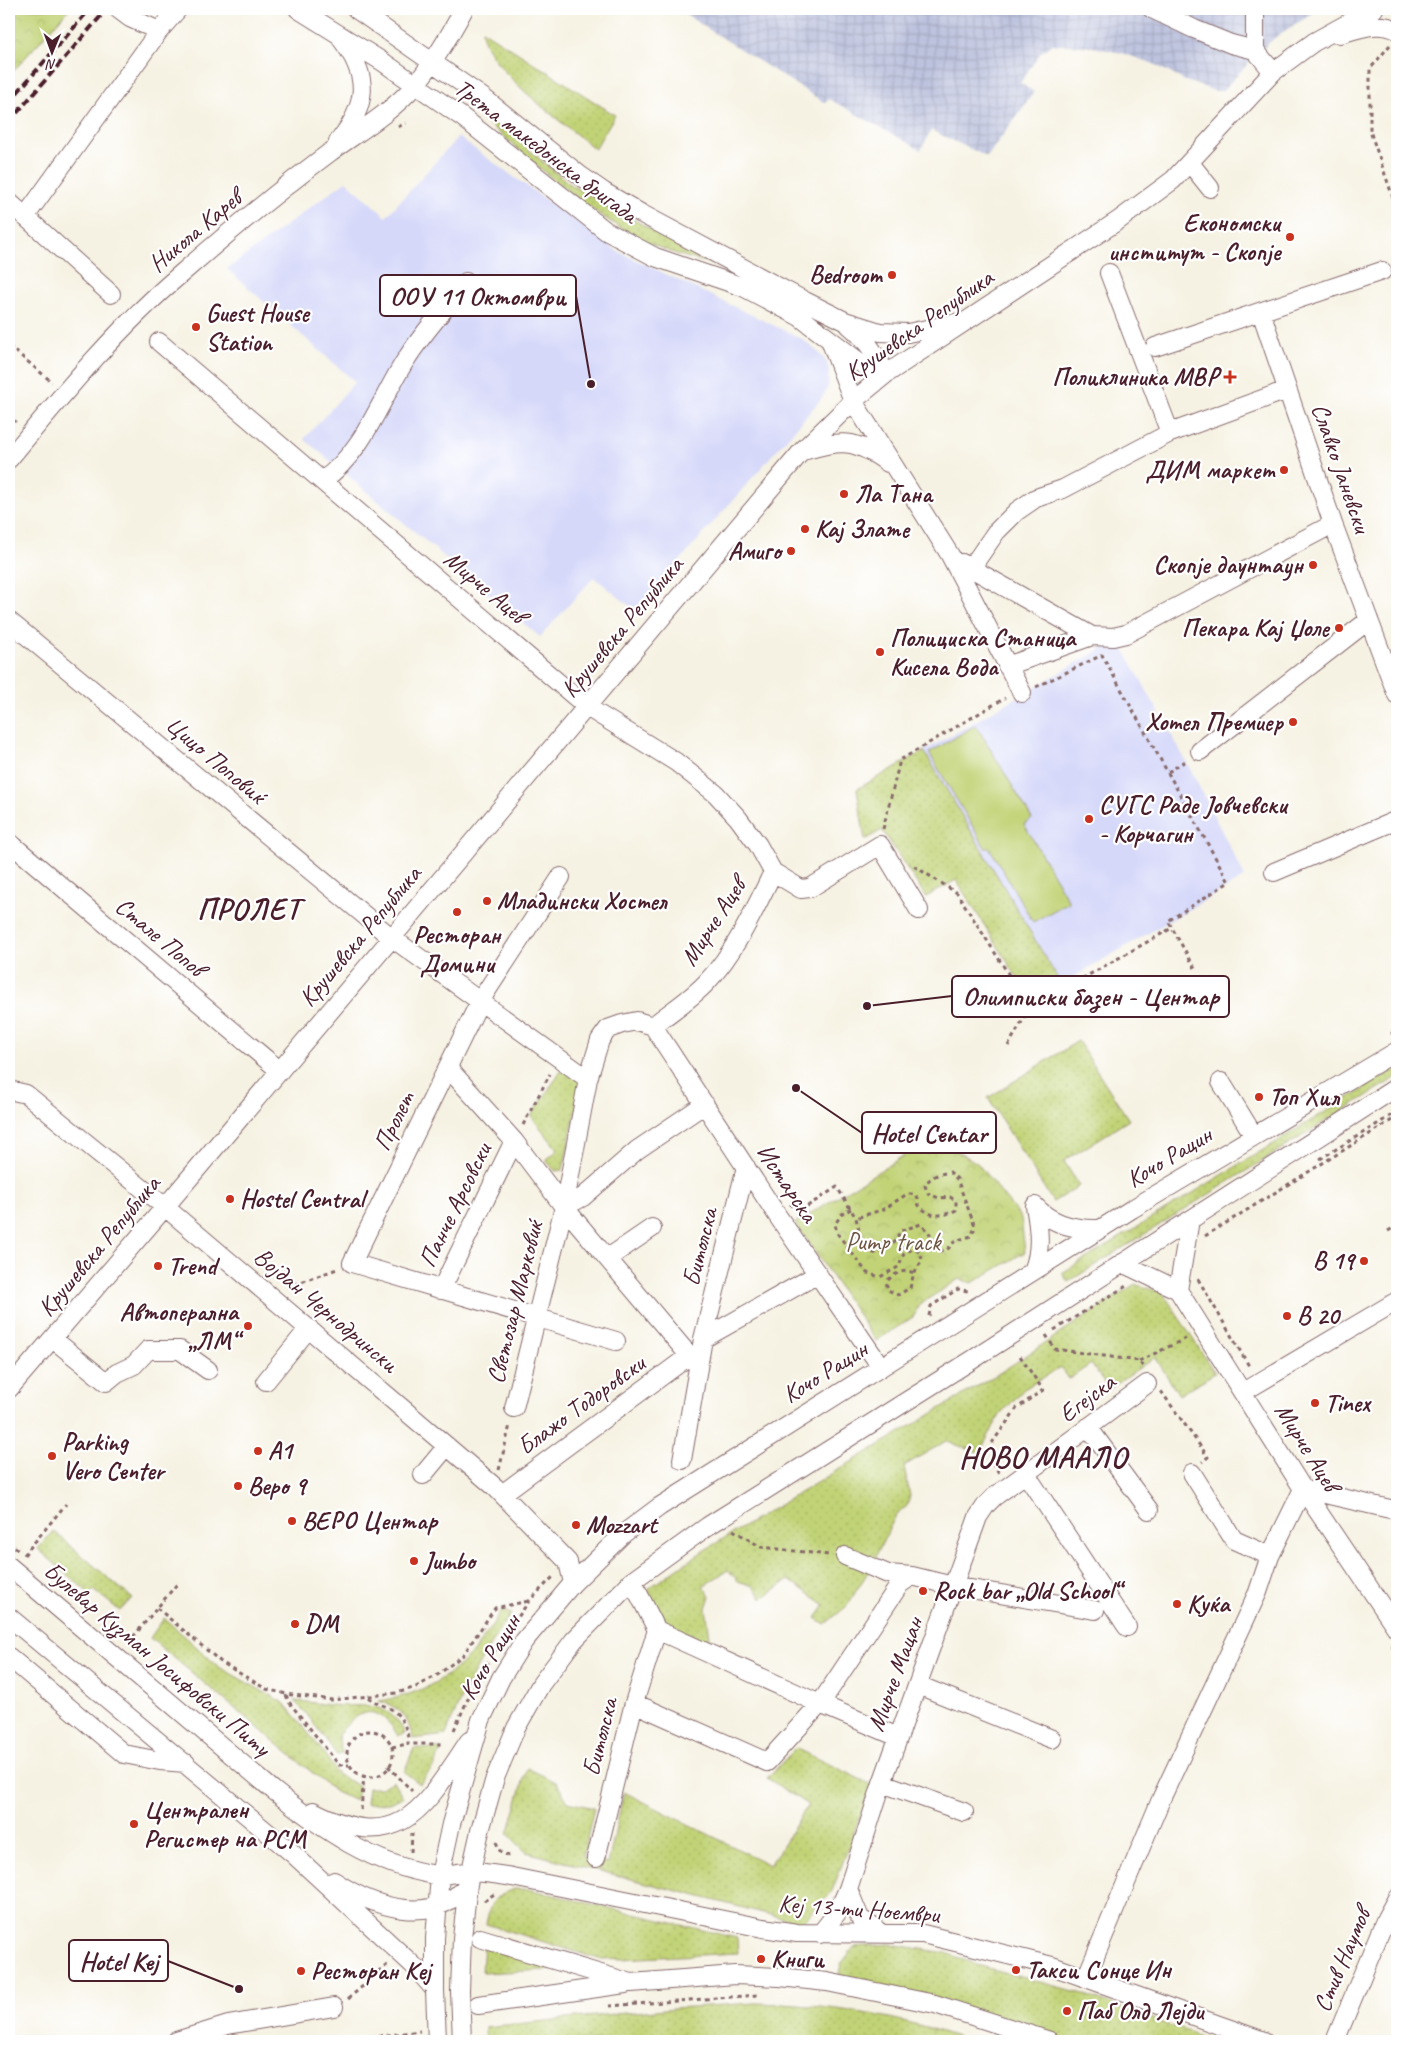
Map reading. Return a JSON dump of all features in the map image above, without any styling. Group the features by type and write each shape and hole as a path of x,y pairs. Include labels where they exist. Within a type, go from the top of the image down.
{"street":[{"path":"118,9 130,18 159,31"},
{"path":"25,217 159,31 178,9"},
{"name":"Трета македонска бригада","path":"298,9 337,33 472,125 587,218 627,244 676,264 743,287 800,318 870,369 886,374"},
{"name":"Трета македонска бригада","path":"356,9 485,99 580,176 604,192 699,245 845,321 864,328 892,334 928,330 972,317"},
{"name":"Никола Карев","path":"9,459 110,340 141,310 211,248 328,154 394,107 415,85 432,62 464,9"},
{"path":"1152,9 1231,44 1255,50 1273,72"},
{"path":"1255,9 1255,50"},
{"path":"1314,42 1347,9"},
{"name":"Крушевска Република","path":"9,1389 53,1340 802,451 853,401 886,374 1119,220 1173,180 1273,72 1314,42 1374,9"},
{"path":"1314,42 1371,26 1388,26 1394,36"},
{"path":"328,154 353,121 360,103 362,89 357,64 337,33"},
{"path":"1190,163 1210,188"},
{"path":"9,202 111,294"},
{"path":"1155,347 1382,271"},
{"path":"1109,273 1170,433"},
{"path":"322,481 334,471 361,440 374,421 386,391 408,356 466,282"},
{"name":"Славко Јаневски","path":"1261,312 1333,524 1356,570 1369,620 1397,695"},
{"name":"Трета македонска бригада","path":"845,321 877,354 886,374"},
{"path":"828,338 853,401 950,556 1021,691"},
{"name":"Мирче Ацев","path":"159,342 587,707 676,762 716,794 738,818 758,845 773,872 796,887 801,889 810,888 880,845"},
{"path":"971,568 996,532 1017,511 1036,498 1063,489 1170,433 1287,390"},
{"path":"802,451 849,444 869,449 893,466"},
{"path":"1008,666 1092,636 1113,637 1126,634 1333,524"},
{"path":"950,556 1092,636"},
{"name":"Цицо Поповиќ","path":"9,620 392,938"},
{"path":"1193,756 1369,620"},
{"path":"1274,872 1397,820"},
{"name":"Стале Попов","path":"9,842 280,1071"},
{"path":"880,845 919,910"},
{"name":"Мирче Ацев","path":"653,1026 706,983 724,961 752,915 773,872"},
{"name":"Пролет","path":"352,1263 480,1001 561,877"},
{"path":"392,938 559,1057 588,1080 600,1040 608,1029 622,1024 637,1022 653,1026"},
{"name":"Истарска","path":"653,1026 880,1367"},
{"name":"Кочо Рацин","path":"433,2036 435,1938 443,1904 440,1875 451,1824 477,1730 501,1678 524,1641 572,1583 623,1534 660,1507 1101,1229 1397,1052"},
{"path":"448,1068 514,1141 564,1207 694,1361"},
{"name":"Светозар Марковиќ","path":"514,1408 564,1207 588,1080"},
{"path":"1221,1082 1254,1136"},
{"path":"462,2041 460,1991 462,1938 469,1878 495,1778 516,1728 542,1684 574,1640 632,1581 708,1526 972,1360 1397,1087"},
{"name":"Војдан Чернодрински","path":"9,1090 26,1094 165,1207 448,1446 498,1491 568,1562 572,1583"},
{"name":"Светозар Марковиќ","path":"564,1207 583,1197 637,1150 705,1104"},
{"name":"Панче Арсовски","path":"441,1290 514,1141"},
{"name":"Битолска","path":"682,1460 694,1361 703,1339 746,1167"},
{"path":"1033,1271 1038,1260 1039,1234 1035,1206 1042,1214 1054,1221 1084,1230 1101,1229"},
{"path":"1122,1263 1178,1290 1190,1220"},
{"path":"608,1258 652,1228"},
{"path":"352,1263 616,1341"},
{"path":"703,1339 818,1274"},
{"name":"Мирче Ацев","path":"1178,1290 1303,1489 1397,1629"},
{"path":"1243,1392 1397,1301"},
{"path":"266,1381 309,1328"},
{"path":"53,1340 106,1382 117,1373 134,1365 148,1350 180,1350 208,1370"},
{"name":"Блажо Тодоровски","path":"498,1491 694,1361"},
{"name":"Егејска","path":"1008,1487 1147,1384"},
{"path":"1088,1427 1149,1510"},
{"path":"423,1475 448,1446"},
{"path":"1192,1473 1234,1540 1270,1556"},
{"path":"1026,1474 1127,1627"},
{"name":"Мирче Мацан","path":"820,1934 837,1913 848,1889 898,1737 978,1517 986,1505 1008,1487"},
{"path":"1086,1978 1162,1797 1258,1592 1270,1556 1303,1489 1390,1509"},
{"path":"845,1556 888,1574 912,1576 953,1586 1095,1610"},
{"name":"Булевар Кузман Јосифовски Питу","path":"9,1566 273,1790 318,1825 363,1852 410,1870 469,1878"},
{"path":"634,1703 767,1762 820,1704 900,1584 912,1576"},
{"path":"632,1581 657,1630 898,1737"},
{"path":"9,1617 292,1853 413,1965 435,1990"},
{"name":"Битолска","path":"596,1858 634,1703 657,1630"},
{"path":"9,1656 124,1754 160,1761 186,1763"},
{"path":"918,1685 1052,1739"},
{"name":"Булевар Кузман Јосифовски Питу","path":"273,1790 339,1822 367,1828 389,1826 413,1815 431,1797 477,1730"},
{"path":"882,1783 964,1812"},
{"path":"292,1853 345,1888 370,1900 401,1908 443,1904 469,1878"},
{"name":"Кеј 13-ти Ноември","path":"469,1878 512,1877 763,1928 797,1933 923,1934 1052,1966 1264,2041"},
{"path":"848,1889 860,1918 881,1934"},
{"name":"Стив Наумов","path":"1335,2041 1386,1918 1397,1898"},
{"path":"443,1904 462,1938"},
{"path":"480,1938 630,1983"},
{"path":"478,2005 630,1983 735,1975 827,1982 935,2004 1050,2041"},
{"path":"176,2041 228,2025 334,2007"}],"path":[{"path":"1394,36 1370,70 1370,131 1397,209"},
{"path":"390,131 406,123"},
{"path":"9,346 52,382"},
{"path":"9,416 16,422"},
{"path":"880,845 900,760 1021,691 1102,654 1230,882 1168,921 1195,968"},
{"path":"1168,772 1193,756"},
{"path":"910,864 957,893 1030,1008"},
{"path":"1008,1046 1030,1008 1172,928"},
{"path":"514,1141 559,1057"},
{"path":"1185,1247 1192,1238 1397,1112"},
{"path":"1185,1247 1397,1117"},
{"path":"798,1200 803,1209 837,1187 856,1218 860,1235 869,1252 878,1254 895,1242 900,1232 921,1224 930,1234 931,1245 938,1251 947,1250 955,1241 971,1236 974,1230 974,1224 957,1179 950,1172 937,1175 928,1180 925,1186 928,1194 939,1198 950,1197 956,1202 956,1210 948,1215 935,1216 924,1212 918,1204 918,1198 914,1194 907,1194 884,1209 856,1218"},
{"path":"851,1209 842,1214 835,1224 837,1233 867,1273 880,1277 900,1266 901,1257 907,1251 915,1249 921,1254 922,1261 914,1273 910,1288 898,1295 888,1290 886,1282 893,1275 903,1271"},
{"path":"1388,1231 1397,1226"},
{"path":"267,1294 352,1263"},
{"path":"893,1270 914,1273"},
{"path":"1128,1285 1039,1338 1143,1273"},
{"path":"1195,1273 1259,1383"},
{"path":"1139,1361 1196,1334"},
{"path":"1010,1358 1024,1347"},
{"path":"1008,1487 991,1461 992,1443 1017,1408 1043,1390 1017,1352"},
{"path":"498,1491 514,1408"},
{"path":"24,1555 66,1504"},
{"path":"739,1523 730,1528 761,1547 845,1556"},
{"path":"9,1541 32,1561"},
{"path":"121,1637 128,1644 177,1584"},
{"path":"158,1608 221,1662 266,1689 286,1694 332,1700 397,1694 416,1687 439,1674 463,1655 495,1608 529,1601"},
{"path":"286,1694 289,1702 339,1765 349,1765"},
{"path":"368,1697 376,1704 393,1710 404,1722 408,1744"},
{"path":"362,1731 381,1732 392,1743 392,1748 393,1758 384,1772 371,1777 364,1776 349,1765 347,1756 349,1742 362,1731"},
{"path":"392,1748 408,1744 448,1744"},
{"path":"388,1766 406,1785"},
{"path":"362,1799 364,1776"},
{"path":"494,1834 500,1850 516,1860"},
{"path":"334,2007 350,1998 392,1961"},
{"path":"607,2006 761,1995"},
{"path":"339,2041 433,2036"}],"shaded area":[{"path":"677,9 1320,9 1278,35 1222,91 1215,91 1183,80 1154,64 1122,53 1088,46 1052,44 1041,52 1020,83 1034,92 987,157 931,130 921,150 829,99 825,103"},
{"path":"458,137 617,251 802,339 819,353 826,361 829,369 828,387 822,398 636,611 594,577 540,637 304,439 355,382 227,269 346,181 386,217"},
{"name":"СУГС Раде Јовчевски - Корчагин","path":"1118,639 1186,761 1245,877 1061,984 924,751"}],"green space":[{"path":"9,9 69,9 9,76"},
{"path":"482,30 615,115 595,149 547,111 511,78 496,61 486,45"},
{"path":"479,108 571,185 712,263 677,254 645,241 614,224 584,204 529,159 475,112"},
{"path":"976,725 1032,819 1024,824 1069,902 1033,922 989,847 986,849 929,753"},
{"path":"924,751 1061,984 1032,1001 956,880 926,897 882,830 865,840 857,789"},
{"path":"1078,1041 1129,1120 1064,1161 1079,1186 1053,1202 988,1098"},
{"path":"563,1068 582,1081 563,1170 555,1171 546,1160 558,1150 531,1116"},
{"path":"1397,1068 1397,1077 1068,1282 1062,1273"},
{"name":"Pump track","path":"934,1137 977,1163 1021,1218 1025,1252 972,1283 959,1279 919,1305 913,1317 876,1341 795,1223"},
{"path":"1135,1284 1163,1293 1215,1373 1179,1395 1155,1357 1109,1389 1091,1364 1069,1379 1061,1367 1024,1389 1000,1415 979,1453 946,1441 904,1466 910,1496 907,1506 896,1515 868,1572 847,1606 825,1624 816,1618 825,1605 789,1580 762,1598 753,1586 738,1581 728,1570 703,1586 710,1596 706,1608 711,1644 662,1621 647,1600 649,1588 703,1551 1001,1372"},
{"path":"53,1531 132,1598 120,1611 94,1590 90,1594 38,1549"},
{"path":"502,1610 511,1614 474,1672 446,1735 413,1739 409,1724 403,1714 394,1707 379,1701 417,1691 440,1680 451,1672 474,1650"},
{"path":"164,1618 219,1667 284,1703 321,1749 338,1775 359,1786 355,1801 336,1792 150,1638"},
{"path":"294,1701 382,1709 398,1722 405,1733 398,1736 384,1718 376,1714 361,1714 338,1735 342,1754 337,1755 306,1713"},
{"path":"414,1748 442,1749 434,1766 420,1784 404,1772"},
{"path":"796,1748 872,1785 832,1891 802,1923 526,1852 508,1834 527,1768 556,1782 568,1802 594,1808 583,1857 608,1864 624,1792 770,1865 808,1805 767,1778"},
{"path":"393,1781 403,1797 389,1803 366,1804 368,1788 381,1788"},
{"path":"514,1889 528,1889 737,1938 738,1953 602,1960 486,1924 489,1910 494,1901 501,1895"},
{"path":"484,1943 570,1969 482,1973"},
{"path":"890,1944 946,1953 977,1965 1077,1992 1209,2041 1034,2041 837,1983 841,1964 854,1947"},
{"path":"755,2003 814,2006 853,2011 892,2018 969,2041 485,2041 485,2027 675,2008"}],"railway":[{"path":"9,102 90,9"},
{"path":"9,122 107,9"}],"place":[{"name":"Економски институт - Скопје","path":"1290,237"},
{"name":"Bedroom","path":"892,275"},
{"name":"Guest House Station","path":"196,327"},
{"name":"Поликлиника МВР","path":"1230,377"},
{"name":"ООУ 11 Октомври","path":"591,384"},
{"name":"ДИМ маркет","path":"1284,470"},
{"name":"Ла Тана","path":"844,494"},
{"name":"Кај Злате","path":"805,529"},
{"name":"Амиго","path":"791,551"},
{"name":"Скопје даунтаун","path":"1313,565"},
{"name":"Пекара Кај Џоле","path":"1339,628"},
{"name":"Полициска Станица Кисела Вода","path":"880,652"},
{"name":"Хотел Премиер","path":"1293,722"},
{"name":"СУГС Раде Јовчевски - Корчагин","path":"1089,819"},
{"name":"Младински Хостел","path":"487,901"},
{"name":"Ресторан Домини","path":"457,912"},
{"name":"Олимписки базен - Центар","path":"867,1006"},
{"name":"Hotel Centar","path":"796,1088"},
{"name":"Топ Хил","path":"1259,1097"},
{"name":"Hostel Central","path":"230,1199"},
{"name":"B 19","path":"1364,1261"},
{"name":"Trend","path":"158,1266"},
{"name":"B 20","path":"1287,1316"},
{"name":"Автоперална „ЛМ“","path":"248,1326"},
{"name":"Tinex","path":"1315,1403"},
{"name":"A1","path":"258,1451"},
{"name":"Parking Vero Center","path":"52,1456"},
{"name":"Веро 9","path":"238,1486"},
{"name":"ВЕРО Центар","path":"292,1521"},
{"name":"Mozzart","path":"576,1525"},
{"name":"Jumbo","path":"414,1561"},
{"name":"Rock bar „Old School“","path":"923,1591"},
{"name":"Kуќа","path":"1177,1604"},
{"name":"DM","path":"295,1624"},
{"name":"Централен Регистер на РСМ","path":"134,1824"},
{"name":"Книги","path":"761,1959"},
{"name":"Такси Сонце Ин","path":"1016,1970"},
{"name":"Ресторан Кej","path":"301,1971"},
{"name":"Hotel Kej","path":"239,1989"},
{"name":"Паб Олд Лејди","path":"1067,2011"}],"district":[{"name":"ПРОЛЕТ","path":"249,909"},
{"name":"НОВО МААЛО","path":"1043,1457"}]}
